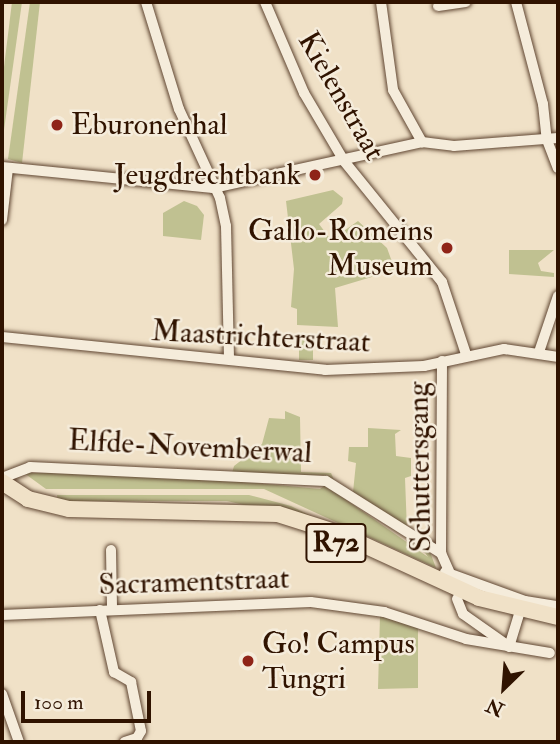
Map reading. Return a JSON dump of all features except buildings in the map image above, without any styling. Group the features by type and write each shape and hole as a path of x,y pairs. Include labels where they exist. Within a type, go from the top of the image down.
{"main road":[{"name":"Elfde-Novemberwal","path":"2,480 28,499 69,509 278,514 326,528 424,575"},
{"name":"Elfde-Novemberwal","path":"253,513 348,547 457,599"},
{"name":"R72","path":"424,575 519,614 558,617"},
{"name":"R72","path":"457,599 558,625"}],"street":[{"path":"146,2 179,108 226,226 229,359"},
{"name":"Kielenstraat","path":"265,2 304,93 344,161 431,265 449,298 466,354"},
{"path":"381,2 393,90 422,142"},
{"path":"438,6 466,2"},
{"path":"516,2 553,139 558,168"},
{"path":"2,220 5,167 213,188 422,142 454,146 553,139"},
{"path":"539,352 558,296"},
{"name":"Maastrichterstraat","path":"2,337 169,357 229,359 325,370 424,366 466,354 504,349 539,352 558,357"},
{"name":"Schuttersgang","path":"442,361 441,553 449,571"},
{"name":"Elfde-Novemberwal","path":"2,480 30,467 326,481 406,535 441,553"},
{"path":"111,550 106,610 114,673 131,682 141,731 137,740 125,742"},
{"path":"424,575 449,571 524,601 558,606"},
{"path":"457,599 463,614 509,647 519,614"},
{"name":"Sacramentstraat","path":"2,615 311,602 384,612 466,639 556,653"},
{"path":"2,694 19,742"}],"green space":[{"path":"12,2 22,2 2,144 2,83"},
{"path":"30,2 40,2 22,163 8,159"},
{"path":"333,190 343,198 342,204 319,224 331,240 358,221 387,248 395,270 335,288 338,327 297,325 297,309 291,307 294,269 286,201"},
{"path":"184,201 197,206 204,215 201,240 163,236 163,213"},
{"path":"509,250 554,250 538,263 541,271 554,273 554,277 509,274"},
{"path":"299,334 313,334 313,360 299,360"},
{"path":"285,411 300,417 301,472 331,473 334,480 232,473 234,466 262,444 269,418 285,419"},
{"path":"368,428 401,430 395,434 396,456 411,458 411,476 405,478 407,530 353,492 356,463 348,461 349,447 368,447"},
{"path":"24,473 148,473 320,489 325,485 428,557 420,546 430,552 436,568 264,489 46,489"},
{"path":"57,495 249,495 291,506 329,525 227,501 58,501"},
{"path":"380,616 418,627 418,688 378,689"}],"place":[{"name":"Eburonenhal","path":"57,125"},
{"name":"Jeugdrechtbank","path":"315,175"},
{"name":"Gallo-Romeins Museum","path":"447,248"},
{"name":"Go! Campus Tungri","path":"248,661"}]}
